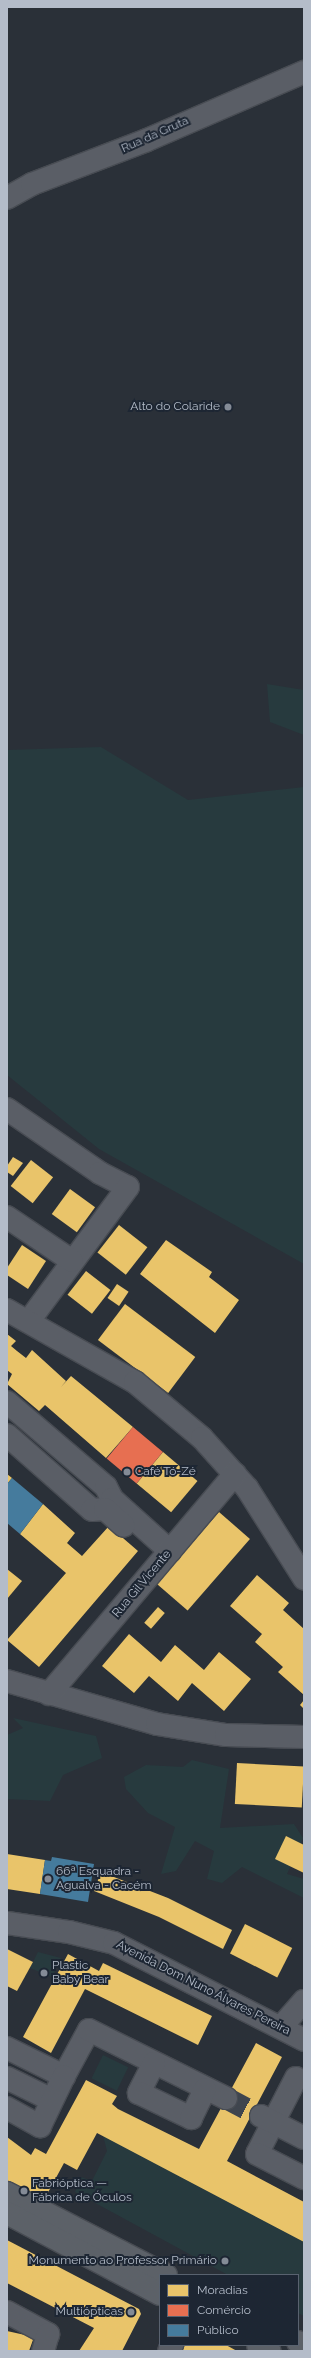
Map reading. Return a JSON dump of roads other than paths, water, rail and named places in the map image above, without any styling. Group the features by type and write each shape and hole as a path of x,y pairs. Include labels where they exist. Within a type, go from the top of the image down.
{"main road":[{"path":"7,2193 164,2274"},
{"path":"7,2213 159,2293"},
{"path":"260,2346 270,2351"}],"street":[{"name":"Rua da Gruta","path":"7,198 32,184 147,140 304,72"},
{"path":"7,1110 100,1173 128,1187 29,1321"},
{"path":"7,1217 72,1261"},
{"path":"7,1310 135,1382 202,1438 235,1474 304,1578"},
{"path":"7,1402 106,1487 112,1499 166,1555"},
{"path":"7,1435 92,1510 105,1509 166,1555"},
{"name":"Rua Gil Vicente","path":"49,1694 235,1474"},
{"path":"7,1682 157,1724 226,1735 304,1737"},
{"name":"Avenida Dom Nuno Álvares Pereira","path":"7,1923 69,1932 114,1943 282,2026 304,2040"},
{"path":"282,2026 304,2001"},
{"path":"7,2108 40,2126 64,2076 89,2030 205,2089 226,2098"},
{"path":"7,2048 64,2076"},
{"path":"154,2063 139,2093 191,2118 205,2089"},
{"path":"7,2078 52,2100"},
{"path":"296,2078 266,2119 258,2154 304,2178"},
{"path":"266,2119 304,2138"},
{"path":"7,2312 48,2334 43,2351"}],"tunnel":[{"path":"226,2098 260,2116"}],"place":[{"name":"Alto do Colaride","path":"228,407"},
{"name":"Café Tó-Zé","path":"127,1472"},
{"name":"66ª Esquadra - Agualva - Cacém","path":"48,1879"},
{"name":"Plastic Baby Bear","path":"44,1973"},
{"name":"Fabrióptica — Fábrica de Óculos","path":"24,2191"},
{"name":"Monumento ao Professor Primário","path":"225,2261"},
{"name":"Multiópticas","path":"131,2312"}]}
